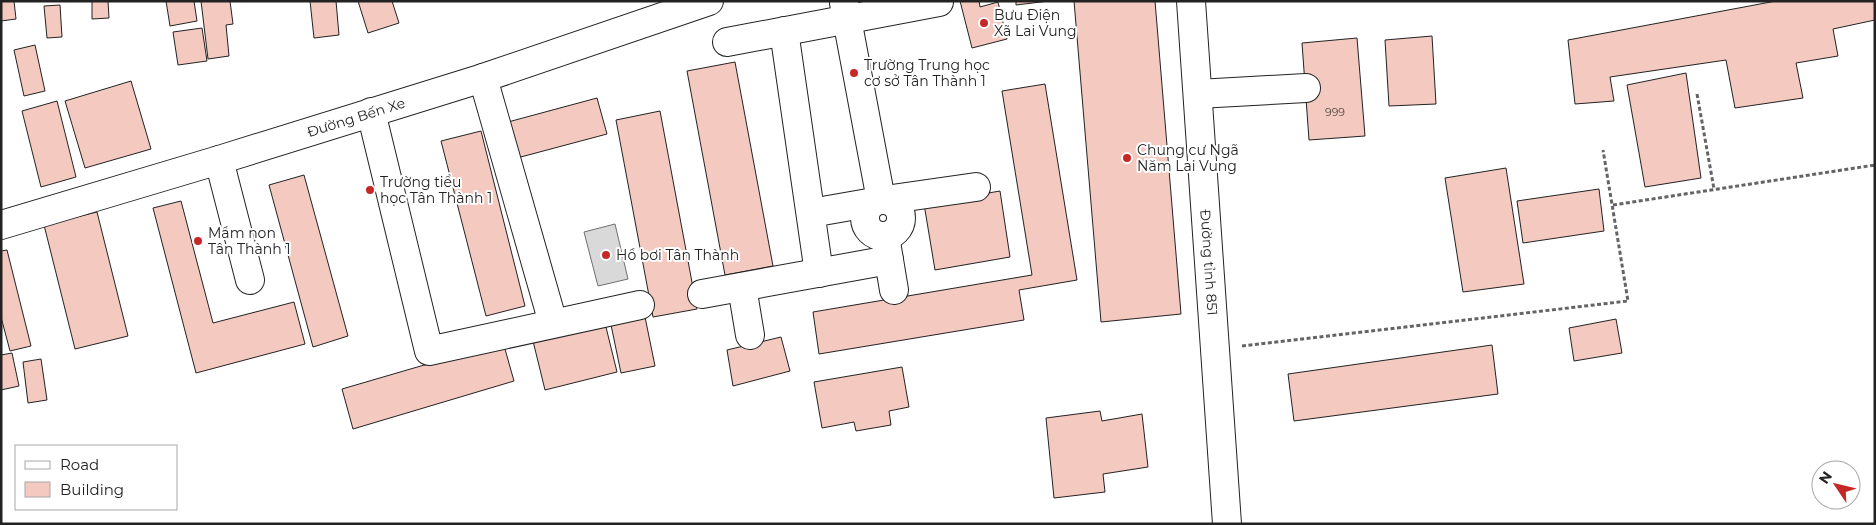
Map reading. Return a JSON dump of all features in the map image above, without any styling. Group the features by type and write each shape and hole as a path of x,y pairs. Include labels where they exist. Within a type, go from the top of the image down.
{"street":[{"name":"Đường Bến Xe","path":"1,225 483,78 709,1"},
{"name":"Đường tỉnh 851","path":"1191,1 1227,524"},
{"path":"727,42 784,31 845,10 939,2"},
{"path":"845,10 880,201"},
{"path":"784,31 820,273"},
{"path":"483,78 553,323"},
{"path":"1198,94 1306,88"},
{"path":"371,112 429,351 640,305"},
{"path":"219,160 250,280"},
{"path":"811,213 976,187"},
{"path":"880,201 894,204 900,217 898,226 887,248 894,290"},
{"path":"702,294 820,273 887,248"},
{"path":"742,287 750,335"}],"path":[{"path":"1697,94 1714,189"},
{"path":"1214,349 1628,302 1603,150"},
{"path":"1613,205 1875,165"}],"shaded area":[{"name":"Hồ bơi Tân Thành","path":"615,224 628,279 598,286 584,232"}],"building":[{"path":"1,1 14,1 16,19 1,21"},
{"path":"92,1 108,1 109,18 92,19"},
{"path":"166,1 194,1 197,21 170,26"},
{"path":"201,1 230,1 233,24 226,25 229,56 208,59"},
{"path":"310,1 336,1 339,35 314,38"},
{"path":"358,1 392,1 399,23 368,33"},
{"name":"Bưu Điện Xã Lai Vung","path":"960,1 979,1 980,7 998,2 1007,39 972,48"},
{"path":"1016,1 1049,1 1016,5"},
{"name":"Chung cư Ngã Năm Lai Vung","path":"1074,1 1155,1 1181,314 1101,322"},
{"path":"1776,1 1875,1 1875,20 1833,29 1838,56 1796,63 1803,98 1735,108 1726,60 1610,77 1614,101 1575,104 1568,40"},
{"path":"60,5 62,37 47,38 44,6"},
{"path":"202,28 207,61 178,65 173,32"},
{"path":"1432,36 1436,104 1389,106 1385,40"},
{"path":"1357,38 1365,136 1309,140 1302,43"},
{"path":"35,45 45,91 24,96 14,50"},
{"path":"735,62 773,266 725,275 687,71"},
{"path":"1686,73 1701,178 1645,187 1627,85"},
{"path":"131,81 151,149 85,168 65,101"},
{"path":"1045,84 1077,280 1019,290 1024,320 819,354 813,312 1032,275 1002,91"},
{"path":"597,98 607,134 517,158 508,122"},
{"path":"57,101 76,177 41,187 22,111"},
{"path":"660,111 697,309 653,317 616,120"},
{"path":"481,131 525,306 486,316 441,141"},
{"path":"1506,168 1524,284 1463,292 1445,178"},
{"path":"304,175 348,336 313,347 269,185"},
{"path":"1599,189 1604,231 1523,243 1517,201"},
{"path":"1000,191 1010,257 935,270 924,204"},
{"path":"181,201 213,323 294,302 305,344 196,373 153,208"},
{"path":"97,212 128,336 75,349 44,225"},
{"path":"7,250 31,346 10,351 1,317 1,251"},
{"path":"644,312 655,366 621,373 610,320"},
{"path":"604,319 617,372 545,390 532,337"},
{"path":"1616,319 1622,353 1574,361 1569,328"},
{"path":"781,337 790,371 733,386 727,350"},
{"path":"503,342 514,381 353,429 342,389"},
{"path":"1492,345 1498,394 1294,421 1288,374"},
{"path":"12,353 19,386 1,390 1,355"},
{"path":"41,359 47,400 28,403 23,362"},
{"path":"902,367 909,407 889,411 891,425 856,431 854,422 822,428 814,382"},
{"path":"1100,411 1102,421 1142,414 1148,467 1103,474 1105,492 1054,498 1046,418"}],"place":[{"name":"Bưu Điện Xã Lai Vung","path":"984,23"},
{"name":"Trường Trung học cơ sở Tân Thành 1","path":"854,73"},
{"name":"Chung cư Ngã Năm Lai Vung","path":"1127,158"},
{"name":"Trường tiểu học Tân Thành 1","path":"370,190"},
{"name":"Mầm non Tân Thành 1","path":"198,241"},
{"name":"Hồ bơi Tân Thành","path":"606,255"}]}
